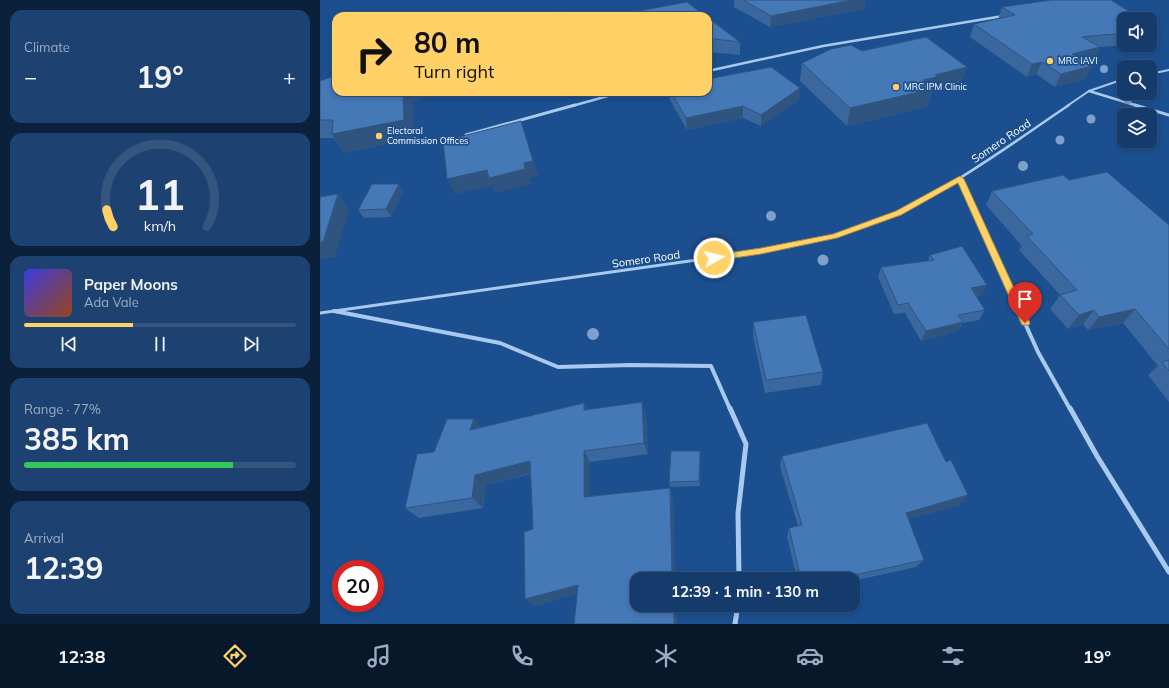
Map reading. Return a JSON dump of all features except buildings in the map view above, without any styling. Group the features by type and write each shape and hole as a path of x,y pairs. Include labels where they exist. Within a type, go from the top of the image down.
{"street":[{"path":"712,70 823,46 938,28 1008,15"},
{"path":"1089,91 1169,115"},
{"path":"466,135 607,96"},
{"path":"960,179 1038,352 1097,456 1169,572"},
{"path":"334,311 500,343 558,367 630,365 711,366 746,444 738,514 739,572"},
{"path":"735,624 737,612"}],"lane":[{"path":"1157,73 1169,70"},
{"name":"Somero Road","path":"320,313 761,251 834,236 898,213 960,179 1089,91 1117,81"}],"place":[{"name":"MRC IAVI","path":"1050,61"},
{"name":"MRC IPM Clinic","path":"896,87"},
{"name":"Electoral Commission Offices","path":"379,136"}],"route":[{"path":"714,258 761,251 834,236 898,213 960,179 1025,323"}]}
